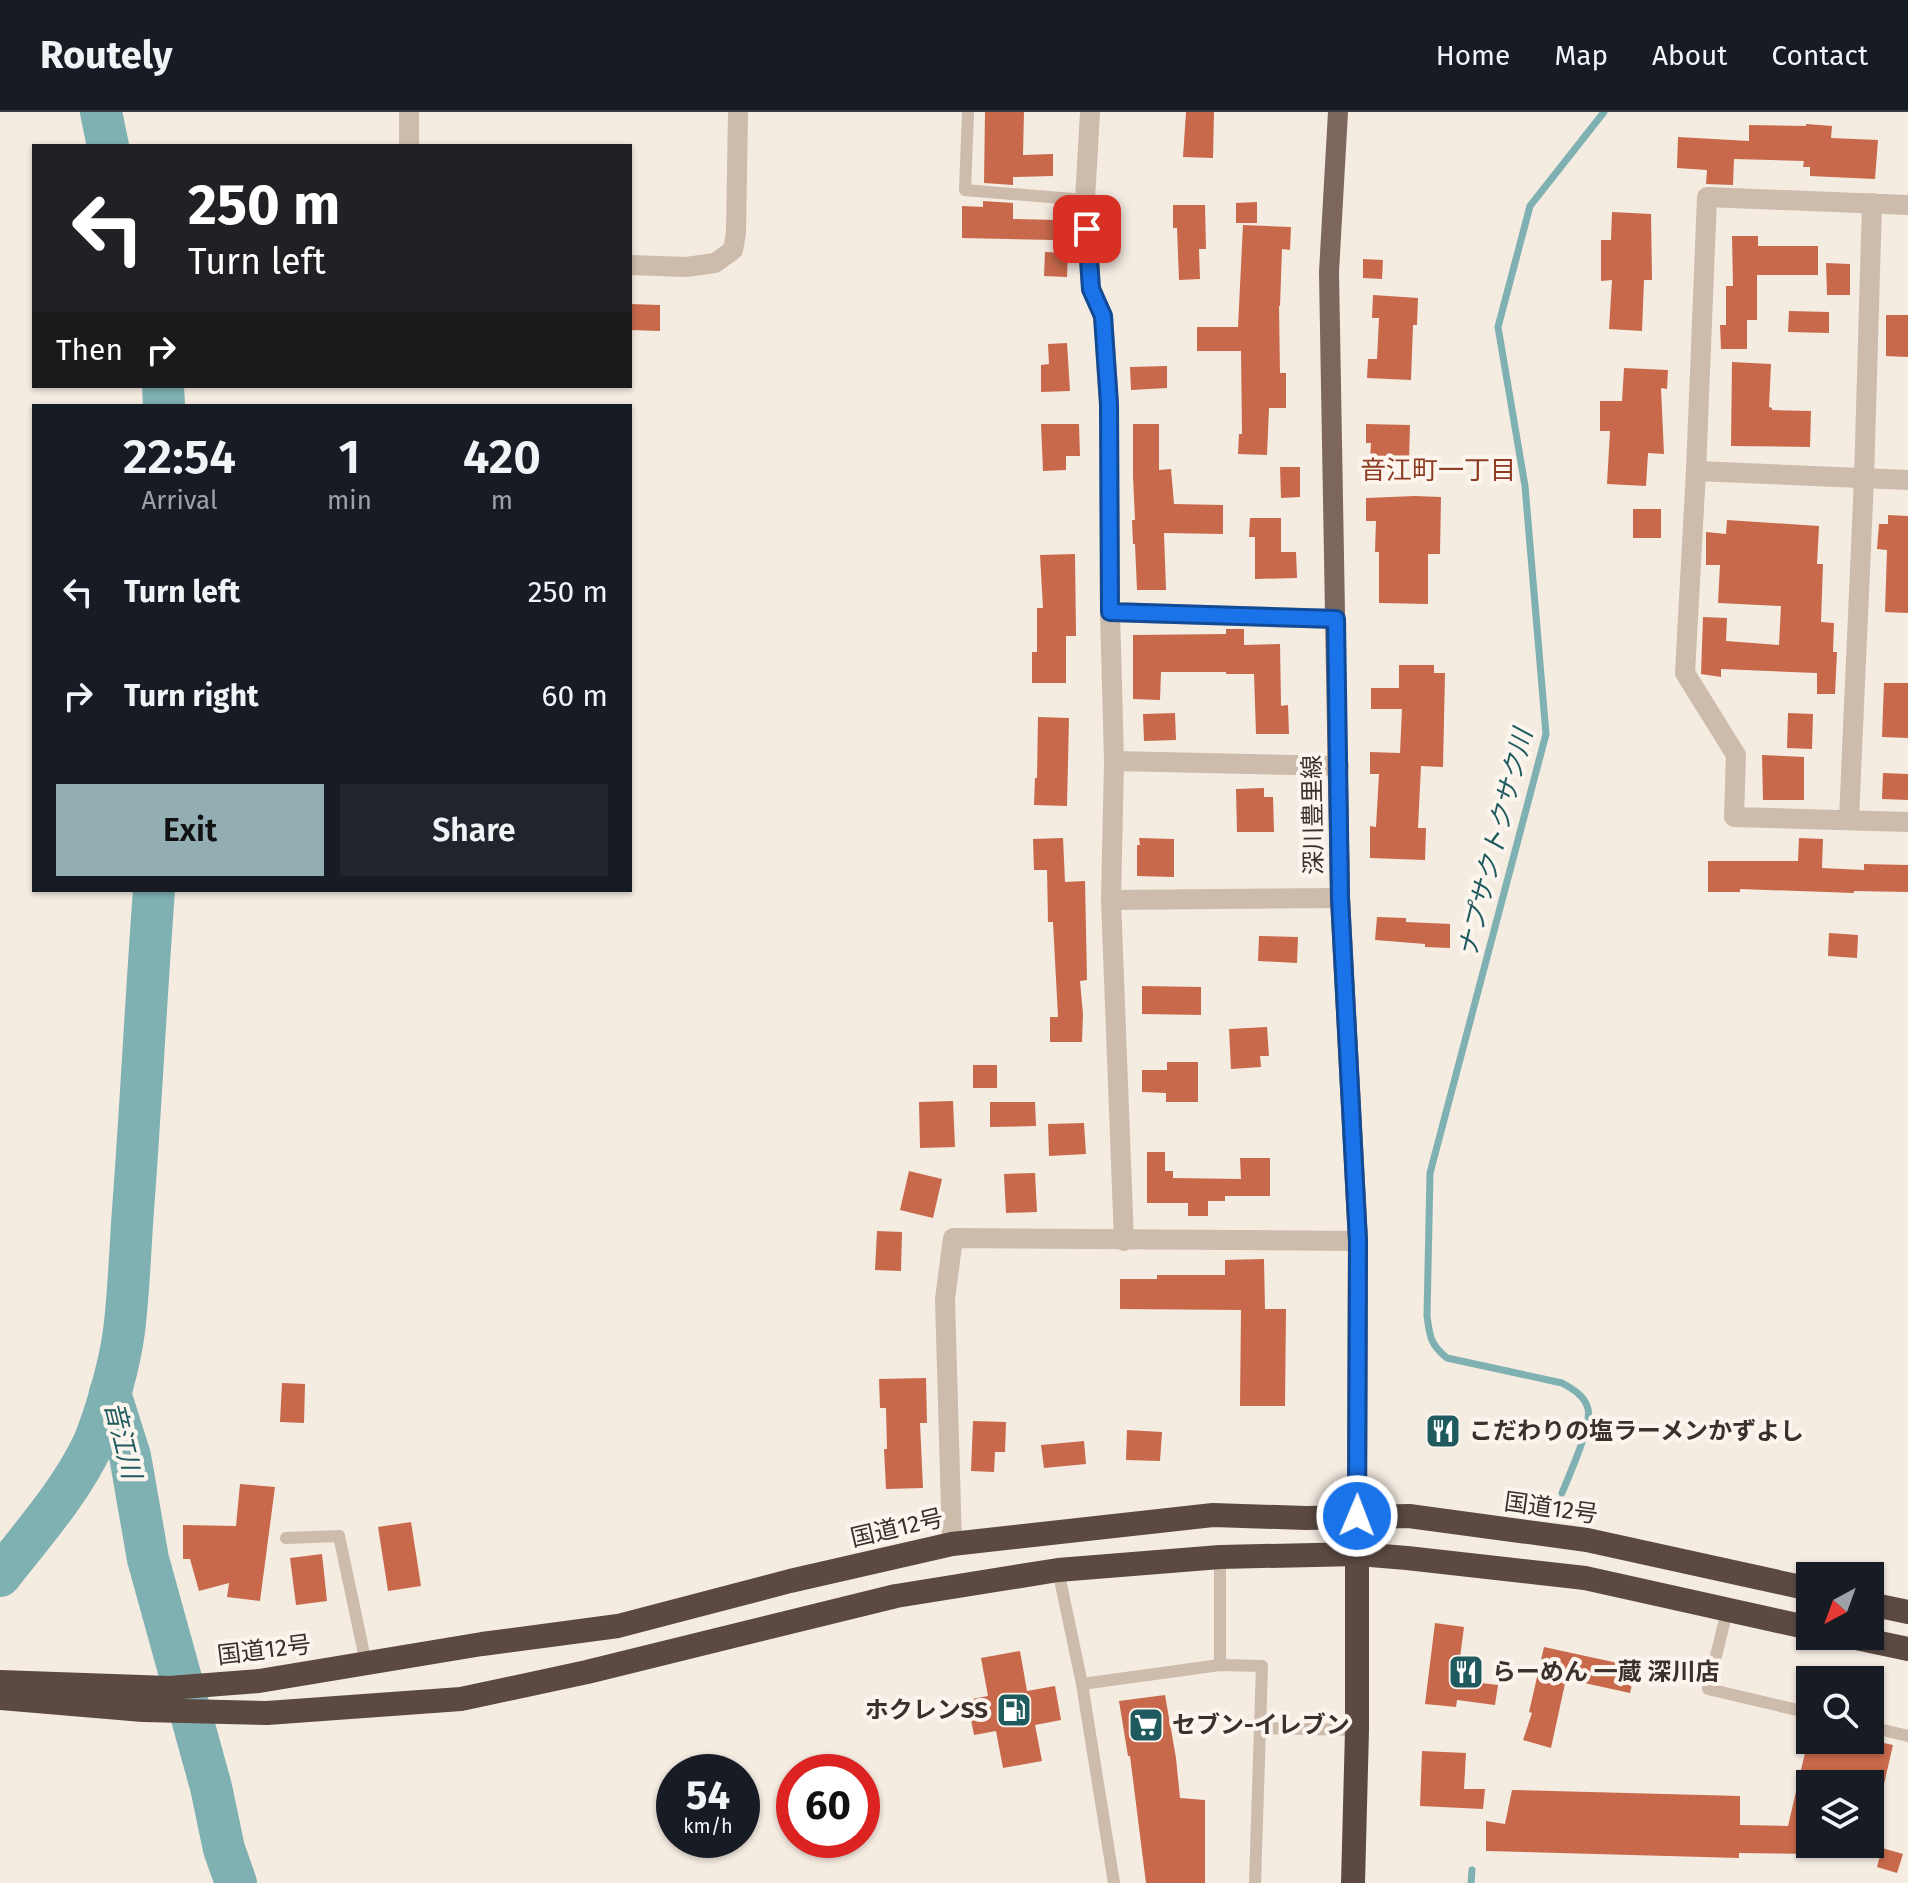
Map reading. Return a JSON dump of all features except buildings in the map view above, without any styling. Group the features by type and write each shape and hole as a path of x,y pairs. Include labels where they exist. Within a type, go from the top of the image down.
{"highway":[{"name":"国道12号","path":"0,1682 169,1688 259,1681 482,1644 618,1626 790,1581 952,1544 1213,1515 1306,1518 1409,1516 1587,1540 1796,1586"},
{"path":"1353,1883 1357,1516"},
{"path":"0,1698 143,1710 267,1713 461,1699 587,1672 896,1596 1058,1570 1220,1557 1358,1554 1585,1578 1796,1625"},
{"path":"1884,1607 1908,1612"},
{"path":"1884,1644 1908,1649"}],"main road":[{"name":"深川豊里線","path":"1338,112 1329,272 1340,898 1358,1241 1357,1516"}],"street":[{"path":"409,112 409,144"},
{"path":"632,265 686,267 715,263 733,250 738,112"},
{"path":"1090,112 1085,200 1091,289 1103,316 1109,404 1114,761 1111,900 1124,1241"},
{"path":"1908,205 1707,197 1685,673 1736,755 1734,817 1908,822"},
{"path":"1849,819 1872,203"},
{"path":"1696,471 1908,480"},
{"path":"1110,612 1336,619"},
{"path":"1114,761 1339,766"},
{"path":"1111,900 1340,898"},
{"path":"952,1544 945,1299 953,1238 1358,1241"}],"lane":[{"path":"968,112 965,190 1085,200"},
{"path":"286,1538 339,1536 366,1663"},
{"path":"1220,1557 1220,1665"},
{"path":"1058,1570 1082,1684 1114,1883"},
{"path":"1727,1611 1708,1689 1796,1710"},
{"path":"1082,1684 1220,1665 1262,1666 1255,1883"},
{"path":"1261,1728 1357,1730"},
{"path":"1884,1730 1908,1736"}],"waterway":[{"name":"音江川","path":"101,112 108,144"},
{"name":"ナプサクトクサク川","path":"1562,1493 1587,1427 1588,1409 1581,1397 1562,1383 1447,1358 1432,1340 1427,1316 1430,1173 1546,734 1525,486 1498,327 1530,206 1604,112"},
{"name":"音江川","path":"163,388 164,404"},
{"name":"音江川","path":"0,1576 51,1511 85,1460 103,1417 119,1358 128,1286 154,892"},
{"name":"音江川","path":"110,1393 130,1456 148,1559 211,1787 224,1849 236,1883"},
{"name":"ナプサクトクサク川","path":"1471,1883 1472,1870"}],"place":[{"name":"こだわりの塩ラーメンかずよし","path":"1443,1431"},
{"name":"らーめん 一蔵 深川店","path":"1466,1672"},
{"name":"ホクレンSS","path":"1014,1710"},
{"name":"セブン-イレブン","path":"1146,1725"}],"district":[{"name":"音江町一丁目","path":"1438,470"}],"route":[{"path":"1087,229 1091,289 1103,316 1109,404 1110,612 1336,619 1340,898 1358,1241 1357,1516"}]}
